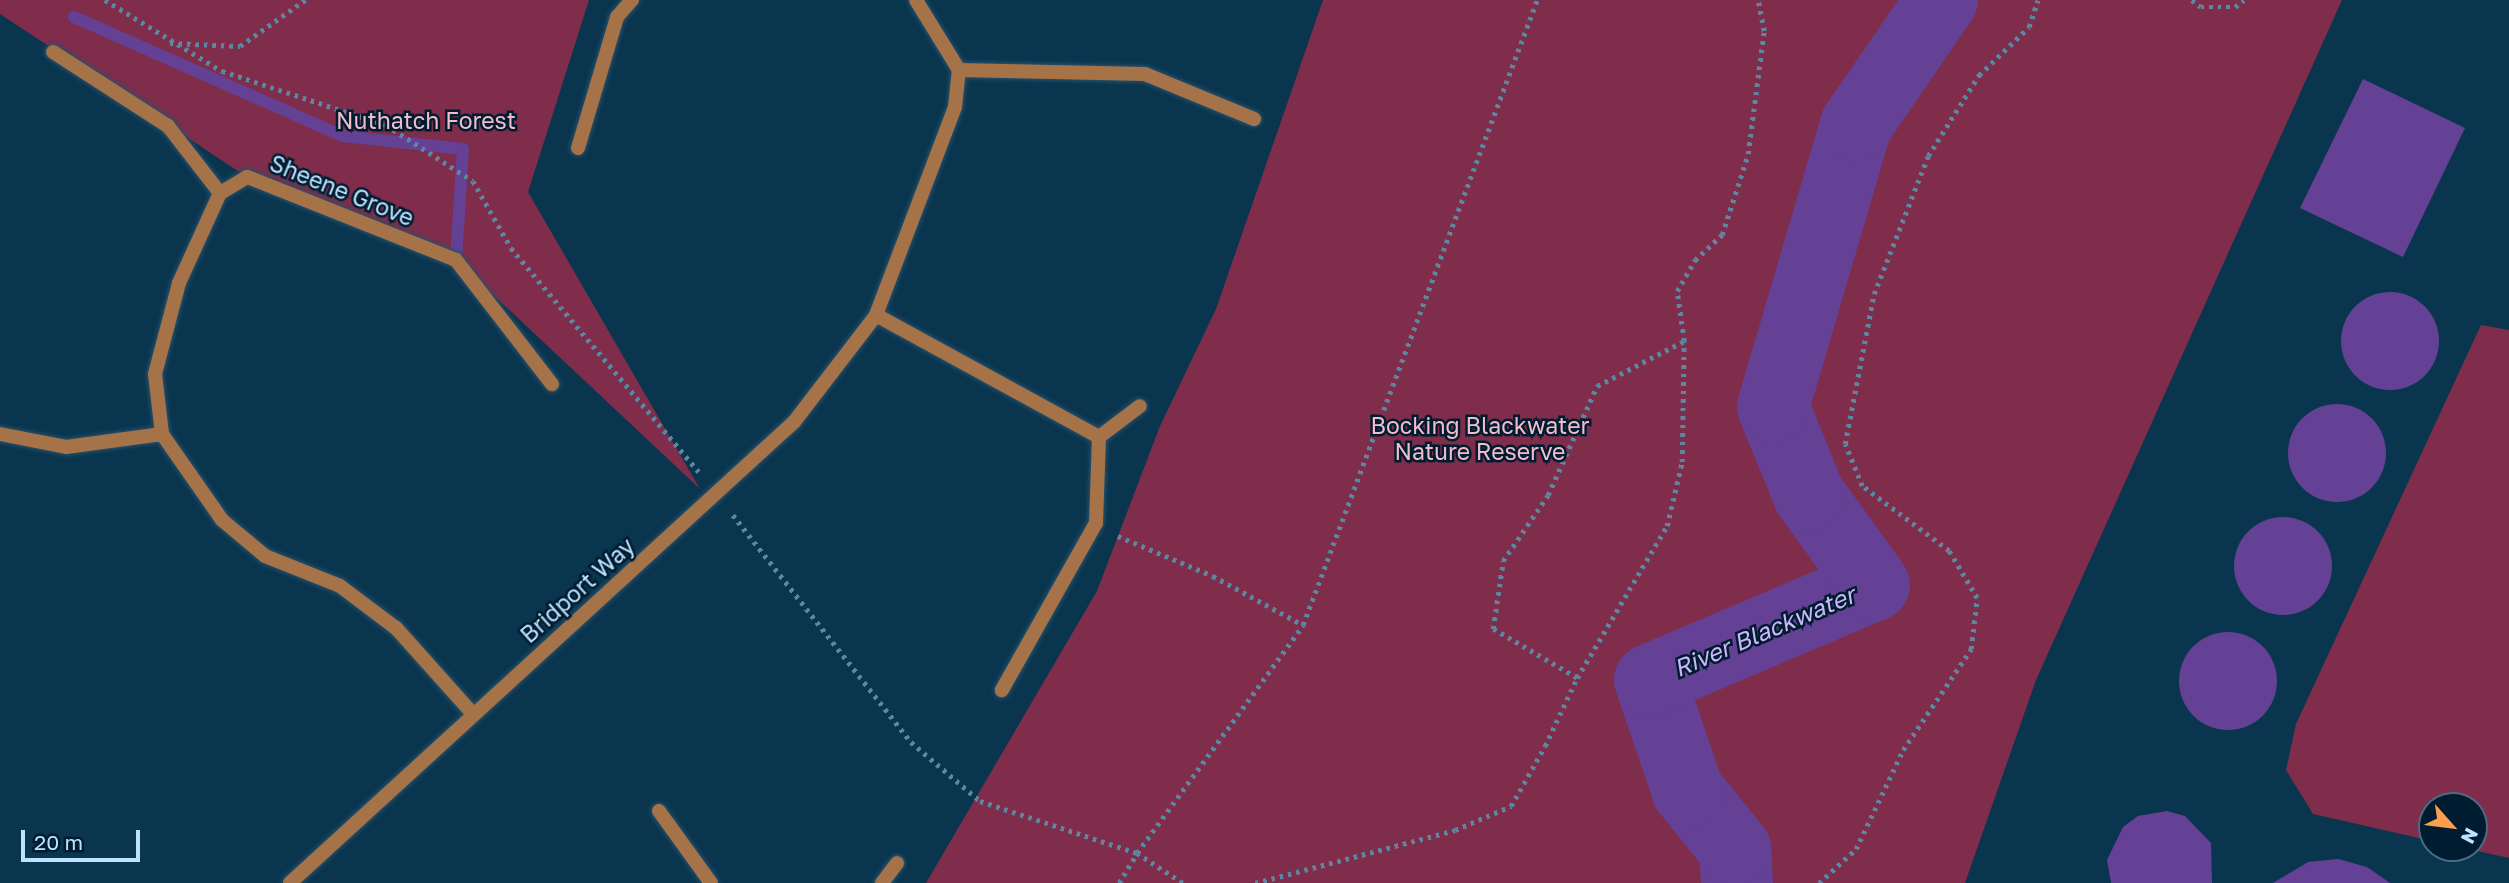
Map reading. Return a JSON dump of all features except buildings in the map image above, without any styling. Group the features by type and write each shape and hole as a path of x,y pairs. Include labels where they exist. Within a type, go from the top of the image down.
{"street":[{"path":"578,148 617,17 632,0"},
{"path":"916,0 959,70 1145,74 1254,119"},
{"path":"53,52 168,125 220,193 179,283 155,374 162,434 222,520 265,556 340,586 396,628 472,714"},
{"name":"Bridport Way","path":"290,883 794,422 876,315 955,107 959,70"},
{"name":"Sheene Grove","path":"220,193 247,177 456,260 552,384"},
{"path":"876,315 1099,438"},
{"path":"1099,438 1140,406"},
{"path":"0,434 66,447 162,434"},
{"path":"1002,690 1096,523 1099,438"},
{"path":"659,811 711,883"},
{"path":"882,883 897,863"}],"path":[{"path":"105,0 169,43 222,71 386,125 473,181 512,248 717,495 921,750 981,801 1137,853 1183,883"},
{"path":"169,43 240,46 305,0"},
{"path":"1119,883 1137,853 1303,625 1537,0"},
{"path":"1255,883 1455,830 1511,806 1577,678 1667,526 1682,462 1684,341 1677,291 1695,260 1722,235 1748,154 1764,31 1758,0"},
{"path":"1819,883 1856,849 1903,750 1971,649 1977,598 1949,551 1862,486 1845,444 1874,294 1928,156 1979,75 2029,27 2038,0"},
{"path":"2192,0 2201,7 2235,8 2244,0"},
{"path":"1577,678 1493,629 1503,561 1548,495 1597,386 1684,341"},
{"path":"1096,523 1303,625"}],"green space":[{"name":"Nuthatch Forest","path":"0,0 589,0 528,192 700,489 456,260 247,177 0,14"},
{"name":"Bocking Blackwater Nature Reserve","path":"1323,0 2342,0 2036,680 1965,883 926,883 1097,591 1160,426 1216,309"},
{"path":"2481,325 2509,330 2509,858 2488,853 2488,792 2418,792 2418,838 2313,814 2286,770 2296,724"}],"shaded area":[{"path":"2363,79 2465,128 2403,257 2300,208"},
{"path":"2390,292 2409,296 2424,307 2435,322 2439,341 2435,360 2424,375 2409,386 2390,390 2371,386 2356,375 2345,360 2341,341 2345,322 2356,307 2371,296"},
{"path":"2337,404 2356,408 2371,419 2382,434 2386,453 2382,472 2371,487 2356,498 2337,502 2318,498 2303,487 2292,472 2288,453 2292,434 2303,419 2318,408"},
{"path":"2283,517 2302,521 2317,532 2328,547 2332,566 2328,585 2317,600 2302,611 2283,615 2264,611 2249,600 2238,585 2234,566 2238,547 2249,532 2264,521"},
{"path":"2228,632 2247,636 2262,647 2273,662 2277,681 2273,700 2262,715 2247,726 2228,730 2209,726 2194,715 2183,700 2179,681 2183,662 2194,647 2209,636"},
{"path":"2167,811 2185,816 2211,843 2212,883 2111,883 2107,860 2123,827 2138,816"},
{"path":"2338,859 2367,867 2390,883 2273,883 2308,862"}],"waterway":[{"name":"River Blackwater","path":"1737,883 1735,849 1688,791 1650,680 1874,585 1809,495 1773,407 1856,125 1942,0"},
{"path":"74,17 342,136 463,149 456,260"}]}
